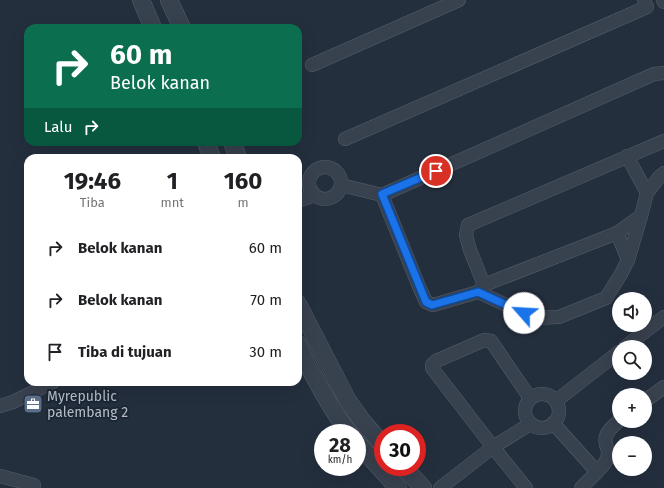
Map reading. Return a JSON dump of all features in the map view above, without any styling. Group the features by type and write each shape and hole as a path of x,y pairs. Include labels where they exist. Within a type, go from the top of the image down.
{"street":[{"path":"142,0 152,24"},
{"path":"169,0 180,24"},
{"path":"312,65 459,0"},
{"path":"345,139 647,7 644,0"},
{"path":"341,185 382,194 654,74 664,73"},
{"path":"664,141 468,226 466,235 481,289 535,318 559,317 606,298 628,260 647,192 664,173"},
{"path":"627,156 647,192"},
{"path":"323,167 331,168 338,173 342,181 341,189 336,196 328,199 319,198 314,195 309,185 303,182 315,170 323,167"},
{"path":"382,194 426,302 432,305 481,289 617,233 641,216"},
{"path":"302,200 314,195"},
{"path":"617,233 628,260"},
{"path":"302,312 348,401 374,435"},
{"path":"634,340 664,317"},
{"path":"526,488 432,368 432,365 436,361 482,341 491,341 530,398"},
{"path":"302,352 318,386 342,424"},
{"path":"556,401 612,357"},
{"path":"0,406 12,402 44,386"},
{"path":"652,396 664,387"},
{"path":"542,394 550,396 556,401 559,413 550,426 542,428 530,424 525,413 526,405 530,398 542,394"},
{"path":"553,423 597,472"},
{"path":"440,488 493,447 530,424"},
{"path":"581,488 605,463 609,453 605,442 606,435 612,426"},
{"path":"366,454 398,488"},
{"path":"0,476 34,487"},
{"path":"412,476 423,488"}],"place":[{"name":"Myrepublic palembang 2","path":"33,404"}],"route":[{"path":"436,171 382,194 426,302 432,305 478,292 524,313"}]}
